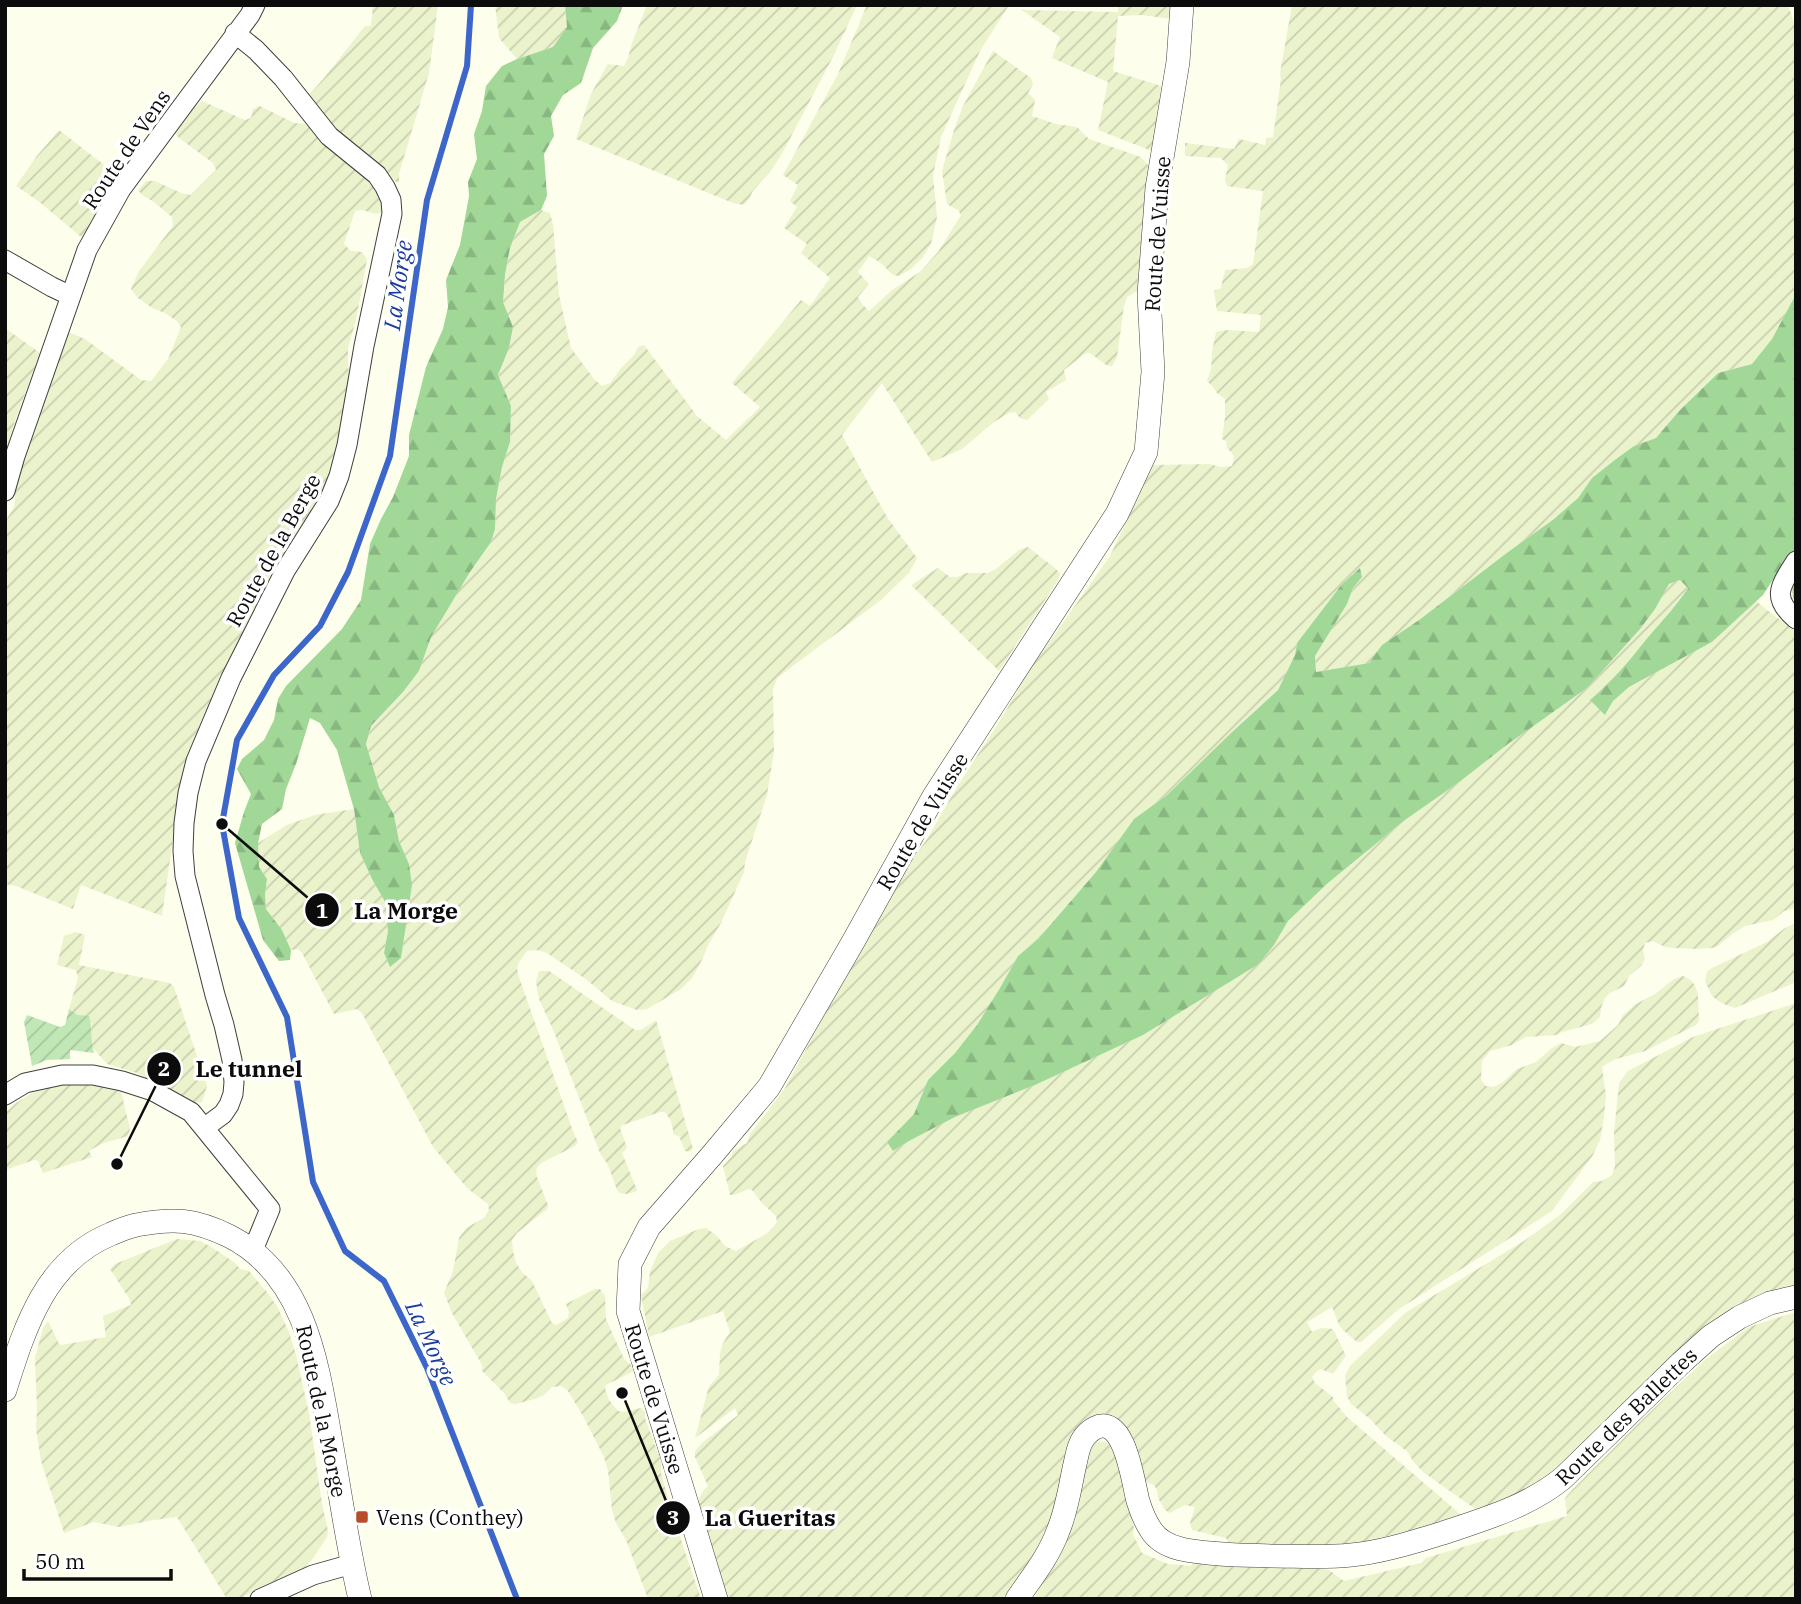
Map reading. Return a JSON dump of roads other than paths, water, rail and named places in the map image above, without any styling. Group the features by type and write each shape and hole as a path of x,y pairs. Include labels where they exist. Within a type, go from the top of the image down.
{"street":[{"name":"Route de Vens","path":"5,491 87,250 121,189 255,5"},
{"name":"Route de Vuisse","path":"716,1599 628,1311 630,1264 649,1227 769,1087 934,796 1117,514 1146,452 1153,372 1149,294 1157,188 1178,62 1182,5"},
{"name":"Route de la Berge","path":"204,1128 223,1114 229,1105 234,1082 232,1060 185,876 184,823 188,793 196,761 231,678 285,571 328,501 339,476 348,445 364,346 392,214 391,200 377,175 328,136 282,78 256,50 235,33"},
{"path":"5,260 71,296"},
{"path":"1796,561 1781,584 1780,600 1796,619"},
{"path":"5,1095 25,1083 62,1075 93,1075 153,1091 191,1112 270,1209 253,1250"},
{"name":"Route de la Morge","path":"5,1390 31,1316 44,1292 67,1262 95,1240 130,1226 160,1221 188,1221 213,1228 253,1250 274,1270 289,1291 302,1316 310,1342 324,1401 360,1599"},
{"name":"Route des Ballettes","path":"1017,1599 1041,1564 1059,1530 1083,1439 1096,1427 1104,1426 1120,1437 1146,1522 1159,1540 1170,1546 1208,1552 1349,1556 1380,1550 1470,1524 1501,1513 1549,1489 1711,1336 1740,1317 1770,1303 1796,1297"},
{"path":"260,1599 313,1575 352,1564"}],"waterway":[{"name":"La Morge","path":"471,5 467,66 427,200 390,456 348,572 320,626 274,675 237,740 222,824 239,918 287,1017 313,1182 345,1251 384,1281 427,1368 517,1599"}],"place":[{"name":"La Morge","path":"222,824"},
{"name":"Le tunnel","path":"117,1164"},
{"name":"La Gueritas","path":"622,1393"},
{"name":"Vens (Conthey)","path":"362,1517"}]}
